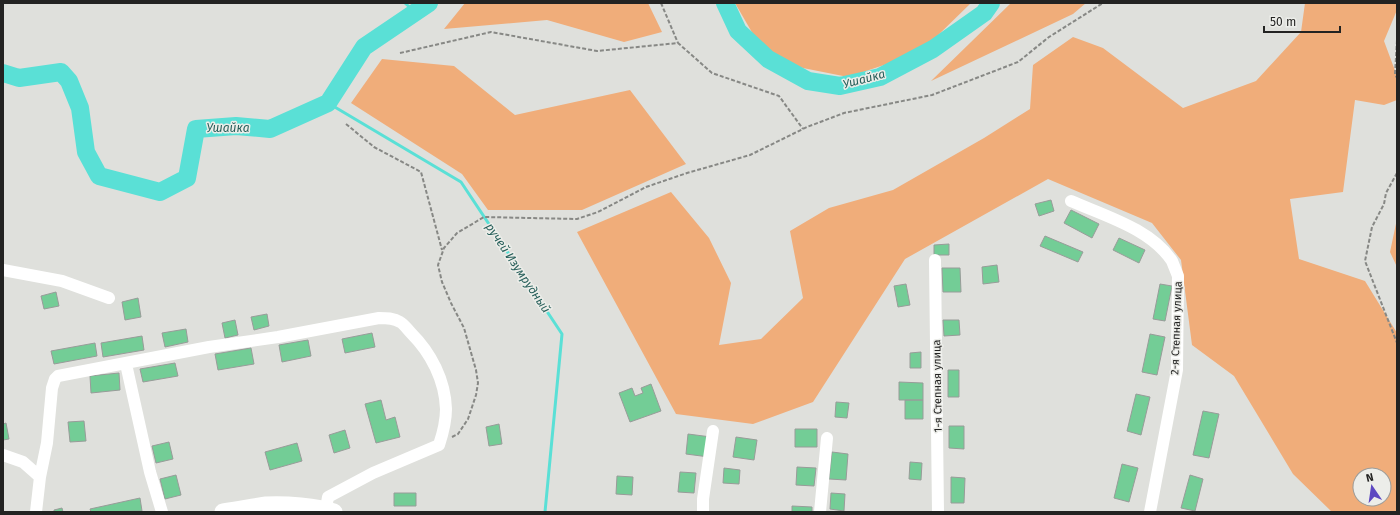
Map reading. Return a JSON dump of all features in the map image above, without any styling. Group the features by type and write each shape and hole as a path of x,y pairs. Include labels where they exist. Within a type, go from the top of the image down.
{"street":[{"name":"2-я Степная улица","path":"1071,202 1140,231 1163,250 1172,262 1178,276 1176,370 1150,512"},
{"name":"1-я Степная улица","path":"935,260 938,512"},
{"path":"3,270 62,281 109,298"},
{"path":"36,512 40,477 47,443 52,388 55,379 63,374 126,364 210,347 286,336 379,318 390,318 399,322 420,342 435,365 441,379 446,407 446,422 439,445 373,473 328,497 330,511 297,506 224,512"},
{"path":"126,364 150,472 162,512"},
{"path":"703,512 703,499 714,431"},
{"path":"820,512 827,438"},
{"path":"3,455 23,462 40,477"}],"path":[{"path":"661,3 678,43 712,73 778,96 803,129"},
{"path":"439,445 458,434 468,419 476,395 478,382 464,328 442,282 438,266 444,248 457,233 484,217 577,219 598,212 646,187 750,154 803,129 844,113 932,95 1018,62 1049,37 1103,3"},
{"path":"400,52 491,32 597,51 678,43"},
{"path":"1397,40 1395,74 1397,78"},
{"path":"346,124 374,147 421,172 443,252"},
{"path":"1397,173 1386,193 1384,204 1372,227 1366,261 1397,343"}],"shaded area":[{"path":"465,3 648,3 662,32 624,42 547,20 444,29"},
{"path":"735,3 971,3 930,43 890,63 848,77 803,68 780,60 757,41"},
{"path":"1011,3 1086,3 1073,14 931,81"},
{"path":"1305,3 1397,3 1397,10 1384,41 1397,76 1397,100 1384,105 1355,100 1343,192 1290,199 1299,259 1365,281 1397,333 1397,512 1332,512 1293,474 1234,376 1192,345 1181,260 1152,223 1048,179 905,259 813,402 753,424 676,414 577,232 671,192 709,238 731,283 719,345 761,339 803,298 790,231 829,208 893,190 984,138 1030,109 1033,65 1073,37 1103,48 1183,108 1256,81 1301,32"},
{"path":"382,59 454,66 515,115 630,90 686,164 582,210 488,210 462,174 351,103"},
{"path":"1397,219 1397,267 1390,252"}],"building":[{"path":"1051,200 1054,211 1039,216 1035,204"},
{"path":"1071,210 1099,224 1092,238 1064,223"},
{"path":"1045,236 1083,252 1078,262 1040,246"},
{"path":"1119,238 1145,250 1139,263 1113,250"},
{"path":"949,244 949,255 934,255 934,245"},
{"path":"997,265 999,282 983,284 982,267"},
{"path":"942,268 960,268 961,292 943,292"},
{"path":"906,284 910,305 898,307 894,286"},
{"path":"1160,284 1172,286 1165,321 1153,319"},
{"path":"56,292 59,306 44,309 41,296"},
{"path":"138,298 141,317 125,320 122,302"},
{"path":"267,314 269,326 254,330 251,317"},
{"path":"235,320 238,335 225,338 222,323"},
{"path":"943,320 959,320 960,335 944,336"},
{"path":"186,329 188,342 165,347 162,333"},
{"path":"372,333 375,347 345,353 342,339"},
{"path":"1150,334 1165,337 1157,375 1142,372"},
{"path":"142,336 144,350 103,357 101,343"},
{"path":"308,340 311,356 282,362 279,345"},
{"path":"95,343 97,356 54,364 51,351"},
{"path":"251,348 254,364 218,370 215,354"},
{"path":"921,352 921,368 910,368 910,353"},
{"path":"175,363 178,376 143,382 140,369"},
{"path":"948,370 959,370 959,397 948,397"},
{"path":"119,373 120,390 91,393 90,376"},
{"path":"899,382 923,383 923,400 899,400"},
{"path":"651,384 661,411 630,422 619,393 632,388 635,396 643,393 641,388"},
{"path":"1136,394 1150,397 1141,435 1127,431"},
{"path":"381,400 386,420 395,417 400,437 376,443 365,404"},
{"path":"905,400 923,400 923,419 905,419"},
{"path":"836,402 849,403 847,418 835,417"},
{"path":"1203,411 1219,414 1209,458 1193,455"},
{"path":"84,421 86,441 70,442 68,422"},
{"path":"6,423 9,439 3,440 3,424"},
{"path":"499,424 502,444 489,446 486,427"},
{"path":"949,426 964,426 964,449 949,448"},
{"path":"795,429 817,429 817,447 795,447"},
{"path":"345,430 350,448 334,453 329,435"},
{"path":"688,434 711,437 709,457 686,454"},
{"path":"736,437 757,440 754,460 733,457"},
{"path":"169,442 173,459 156,463 152,446"},
{"path":"297,443 302,461 270,470 265,452"},
{"path":"832,452 848,454 846,480 829,479"},
{"path":"910,462 922,463 921,480 909,479"},
{"path":"1122,464 1138,468 1129,502 1114,498"},
{"path":"797,467 816,468 814,486 796,485"},
{"path":"724,468 740,470 739,484 723,483"},
{"path":"680,472 696,473 694,493 678,492"},
{"path":"176,475 181,495 165,499 160,479"},
{"path":"1190,475 1203,479 1195,511 1181,508"},
{"path":"617,476 633,477 632,495 616,494"},
{"path":"951,477 965,478 964,503 951,503"},
{"path":"394,493 416,493 416,506 394,506"},
{"path":"831,493 845,494 844,511 830,509"},
{"path":"140,498 142,511 91,512 90,509"},
{"path":"792,506 812,507 812,512 792,512"},
{"path":"62,508 63,512 54,512 54,510"}],"waterway":[{"path":"405,3 416,13"},
{"name":"Ушайка","path":"3,73 19,78 61,72 69,81 80,108 86,152 99,176 160,192 187,178 196,129 236,126 270,129 328,103 364,47 429,3"},
{"name":"Ушайка","path":"725,3 738,31 768,59 808,81 840,86 880,77 933,49 984,13 991,3"},
{"name":"ручей Изумрудный","path":"328,103 461,182 562,334 545,512"}]}
